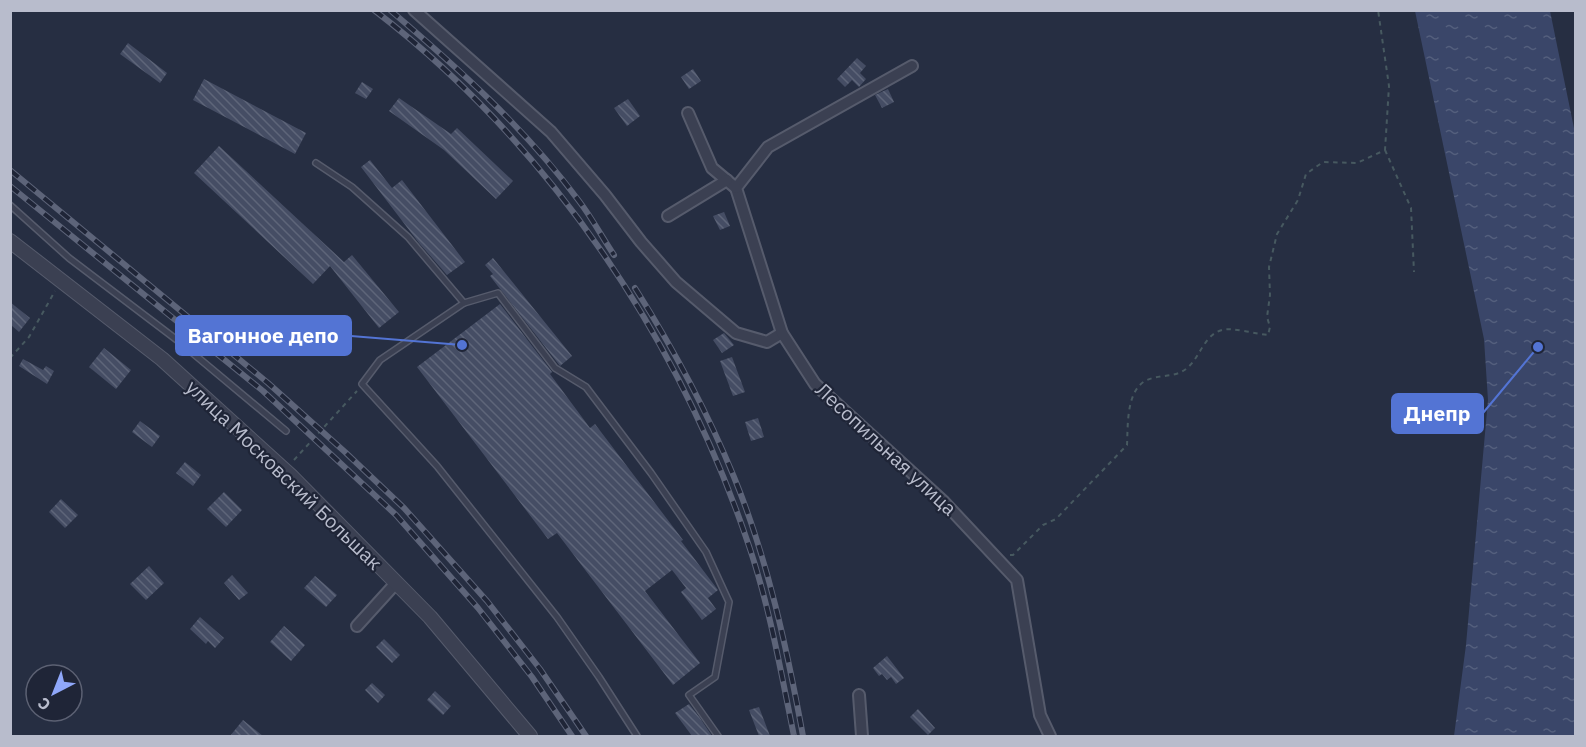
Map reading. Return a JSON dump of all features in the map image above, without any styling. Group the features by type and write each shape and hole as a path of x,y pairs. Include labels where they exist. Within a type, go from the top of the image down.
{"street":[{"path":"414,10 551,132 676,282 736,333 767,342 782,333"},
{"path":"668,216 731,184 768,147 912,66"},
{"path":"687,112 712,168 731,184"},
{"name":"Лесопильная улица","path":"731,184 782,333 815,384 944,502 1017,580 1041,715 1050,736"},
{"name":"улица Московский Большак","path":"10,241 162,359 284,471 430,617 531,736"},
{"path":"357,626 396,583"},
{"path":"859,695 862,736"}],"lane":[{"path":"316,163 352,187 408,237 464,303"},
{"path":"10,205 69,258 177,340 286,431"},
{"path":"637,736 557,617 437,466 362,384 380,360 464,303 498,293 555,368 586,387 651,473 706,552 729,602 716,677 689,695 718,736"}],"path":[{"path":"1378,10 1389,86 1385,150 1411,208 1414,272"},
{"path":"992,554 1013,555 1042,525 1056,519 1127,445 1130,400 1144,382 1163,375 1180,373 1193,362 1210,336 1224,329 1268,335 1270,327 1267,317 1270,295 1269,267 1277,234 1298,200 1306,174 1323,162 1357,163 1385,150"},
{"path":"10,358 29,337 53,293 64,282"},
{"path":"284,471 351,396 363,386"}],"water":[{"path":"1415,11 1550,11 1576,138 1575,736 1454,736 1466,645 1488,400 1484,339"}],"building":[{"path":"128,43 167,73 160,83 120,54"},
{"path":"857,58 866,66 860,73 866,79 859,87 852,80 845,87 837,79"},
{"path":"693,69 701,81 689,89 681,77"},
{"path":"204,79 306,133 295,154 193,100"},
{"path":"362,82 373,89 366,99 355,93"},
{"path":"888,89 894,102 882,108 875,95"},
{"path":"399,98 451,134 457,128 513,181 496,199 444,150 389,111"},
{"path":"628,99 640,116 627,126 614,108"},
{"path":"219,146 344,262 352,255 399,312 379,328 330,266 313,284 194,173"},
{"path":"370,160 392,188 402,180 465,262 447,275 419,243 361,167"},
{"path":"724,212 730,226 720,230 713,216"},
{"path":"493,258 572,356 560,366 490,276 493,274 485,265"},
{"path":"10,302 30,318 19,332 10,324"},
{"path":"500,304 552,372 550,374 590,428 595,424 718,590 708,598 716,609 702,620 681,592 686,588 672,570 645,591 700,663 673,685 557,533 548,539 417,367"},
{"path":"724,333 734,345 722,353 713,340"},
{"path":"104,348 131,370 116,389 89,367"},
{"path":"732,357 745,392 733,396 720,361"},
{"path":"23,359 43,370 46,366 54,371 47,384 19,366"},
{"path":"758,418 764,437 751,441 745,422"},
{"path":"140,421 160,436 152,447 132,432"},
{"path":"185,462 201,475 193,486 176,473"},
{"path":"224,492 242,510 226,527 207,509"},
{"path":"61,499 78,515 65,528 49,512"},
{"path":"149,566 164,583 146,600 130,584"},
{"path":"232,575 248,593 239,600 224,583"},
{"path":"315,576 337,595 326,607 304,588"},
{"path":"200,617 224,638 215,648 208,641 206,644 190,629"},
{"path":"284,626 305,645 291,661 270,642"},
{"path":"384,639 400,655 392,663 376,647"},
{"path":"887,656 904,678 896,684 891,677 887,680 882,674 879,676 873,668"},
{"path":"372,683 385,695 378,703 365,690"},
{"path":"435,691 451,706 443,715 427,700"},
{"path":"689,704 712,736 692,736 675,713"},
{"path":"759,707 770,736 759,736 749,710"},
{"path":"918,709 935,728 928,735 910,717"},
{"path":"243,720 263,736 230,736"}],"railway":[{"path":"374,10 437,63 497,121 551,184 601,250 646,320 685,393 720,469 749,546 769,617 794,736"},
{"path":"390,10 466,77 537,149 584,207 614,255"},
{"path":"10,170 268,383 404,508 487,601 540,669 586,736"},
{"path":"10,186 263,391 396,515 478,608 532,677 572,736"},
{"path":"635,288 701,404 724,452 746,508 767,572 803,736"}],"place":[{"name":"Вагонное депо","path":"462,345"},
{"name":"Днепр","path":"1538,347"}]}
